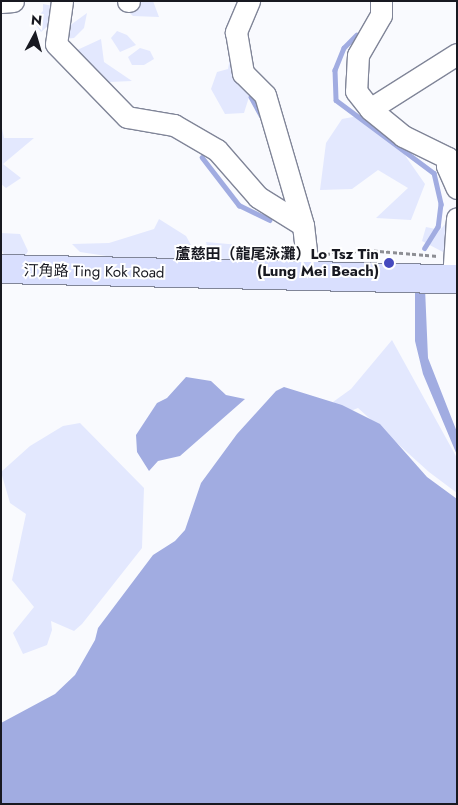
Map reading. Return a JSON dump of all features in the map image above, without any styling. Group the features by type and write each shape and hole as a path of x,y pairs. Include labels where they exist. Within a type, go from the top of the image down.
{"main road":[{"name":"汀角路 Ting Kok Road","path":"1,269 308,266 454,271"}],"street":[{"path":"1,2 13,1"},
{"path":"62,1 56,44 127,117 174,125 217,150 258,197 303,225"},
{"path":"249,1 236,32 243,73 265,95 303,225 308,266"},
{"path":"381,1 381,15 358,56 355,78 356,91 370,109 403,136 448,158 447,166 457,188"},
{"path":"370,109 457,54"},
{"path":"454,271 457,218"}],"path":[{"path":"308,266 367,250 454,271"}],"shaded area":[{"path":"116,1 153,1 159,17 133,16"},
{"path":"43,4 53,6 52,22 41,32 33,21 43,11"},
{"path":"87,13 84,28 74,38 64,39 61,32"},
{"path":"117,31 127,35 136,45 120,52 111,38"},
{"path":"101,39 104,62 132,81 109,82 86,72 75,51"},
{"path":"140,48 150,51 154,59 144,65 132,65 128,57"},
{"path":"230,58 254,81 244,113 225,114 211,89 217,72 228,69"},
{"path":"369,114 388,131 425,184 411,220 376,218 408,188 378,170 352,189 320,190 326,143 342,119"},
{"path":"1,124 4,138 34,138 3,164 21,178 6,188 1,184"},
{"path":"159,219 186,236 196,254 190,261 140,261 80,252 72,244 109,243 154,229"},
{"path":"447,222 447,247 443,252 422,241 426,227 440,230"},
{"path":"1,233 20,234 28,251 23,260 8,264 2,250"},
{"path":"206,242 272,248 272,256 249,265 249,256 232,261 209,255"},
{"path":"292,245 300,256 291,268 281,257 280,247"},
{"path":"392,340 457,458 457,493 429,472 358,408 348,412 333,402 351,389"},
{"path":"80,423 144,488 142,548 82,624 74,631 51,621 52,630 47,645 23,654 13,633 34,607 12,580 26,514 10,503 1,472 30,446 63,426"}],"water":[{"path":"425,288 428,358 457,432 457,455 423,374 415,341 415,290"},
{"path":"186,377 211,381 226,395 245,399 180,456 158,461 149,471 137,452 136,435 157,403 167,398"},
{"path":"284,387 342,405 380,424 427,477 457,499 457,804 1,804 1,723 55,694 75,675 95,640 98,628 153,555 175,541 185,530 201,483 237,434 276,391"}],"waterway":[{"path":"357,35 344,48 335,70 336,100 434,173 441,204 438,227 425,248"},
{"path":"251,97 261,115"},
{"path":"202,157 239,205 270,220"}],"place":[{"name":"蘆慈田（龍尾泳灘）Lo Tsz Tin (Lung Mei Beach)","path":"389,263"}]}
